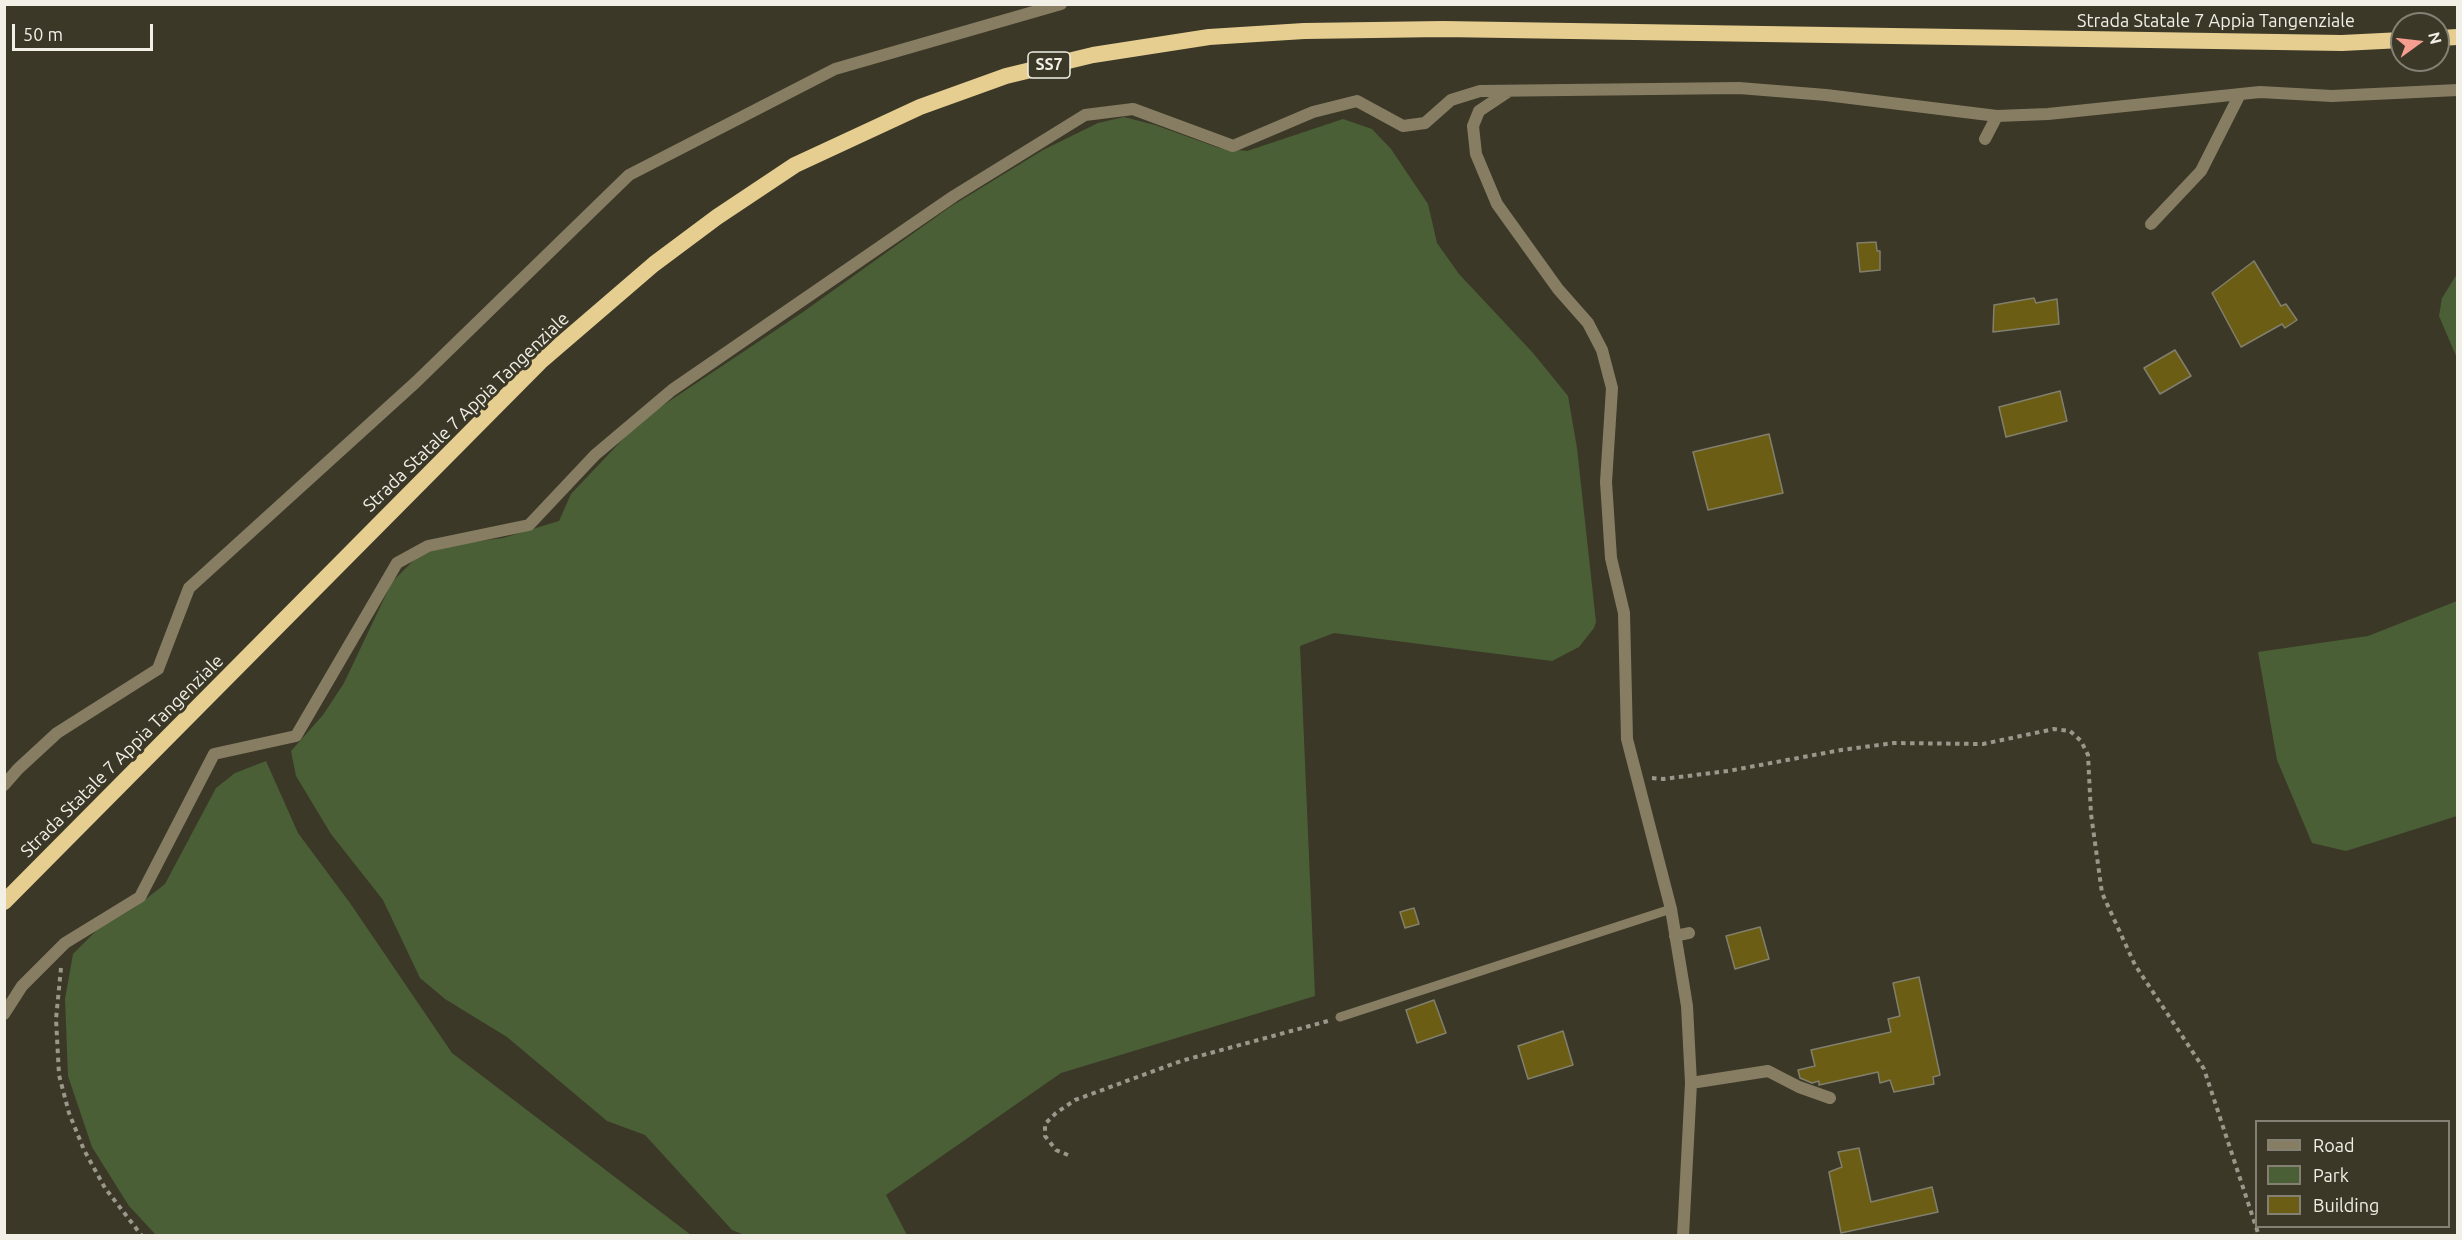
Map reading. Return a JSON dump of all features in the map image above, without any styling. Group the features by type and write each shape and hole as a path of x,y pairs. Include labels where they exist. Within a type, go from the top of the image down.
{"highway":[{"name":"Strada Statale 7 Appia Tangenziale","path":"4,902 540,362 654,264 795,165 931,103 1006,76 1093,55 1209,37 1304,31 1443,29 2342,44 2390,41"}],"street":[{"path":"4,785 57,733 158,669 189,588 416,382 629,175 835,69 1061,4"},
{"path":"4,1014 22,987 65,943 140,897 214,754 296,736 397,563 428,546 529,525 595,455 672,390 954,196 1085,115 1133,109 1233,146 1313,112 1357,101 1403,126 1425,123 1451,100 1480,91 1739,88 1826,95 1997,116 2048,114 2260,92 2332,96 2457,90"},
{"path":"1510,90 1479,111 1473,126 1476,154 1497,204 1558,289 1588,323 1602,350 1612,387 1606,482 1611,558 1624,614 1627,739 1671,909 1688,1006 1690,1083 1683,1236"},
{"path":"2151,224 2201,171 2240,94"},
{"path":"1985,139 1997,116"},
{"path":"1676,936 1689,933"},
{"path":"1690,1083 1768,1071 1799,1087 1830,1098"}],"lane":[{"path":"1340,1017 1671,909"}],"path":[{"path":"1636,775 1663,779 1894,743 1983,744 2054,729 2070,731 2081,741 2088,755 2091,813 2102,893 2135,965 2204,1069 2255,1224"},
{"path":"65,943 56,1020 59,1076 69,1113 84,1150 105,1188 142,1236"},
{"path":"1068,1155 1056,1150 1050,1143 1045,1136 1045,1124 1075,1100 1180,1061 1340,1017"}],"green space":[{"path":"1124,117 1155,125 1219,148 1247,151 1343,119 1372,129 1391,149 1428,204 1437,243 1459,274 1533,353 1568,396 1577,448 1596,622 1594,628 1579,647 1552,661 1334,633 1300,646 1315,996 1061,1073 886,1195 907,1235 747,1236 732,1230 645,1135 607,1121 507,1037 445,999 420,978 383,900 331,834 296,776 291,751 323,715 344,683 392,582 415,559 440,546 503,538 559,521 571,494 641,420 803,312 950,207 1043,150 1098,123"},
{"path":"2457,274 2457,358 2439,316 2442,298"},
{"path":"2457,601 2457,816 2346,851 2312,843 2277,760 2258,652 2368,636"},
{"path":"266,761 298,833 350,903 452,1053 691,1235 156,1235 129,1206 92,1147 68,1076 65,999 73,954 97,930 137,906 165,884 216,788 235,773"}],"building":[{"path":"1876,242 1877,251 1880,251 1880,270 1860,272 1857,243"},
{"path":"2254,261 2281,306 2286,304 2297,320 2285,328 2282,324 2241,347 2212,293"},
{"path":"2034,298 2036,303 2057,299 2059,324 1993,332 1994,305"},
{"path":"2175,350 2191,376 2160,394 2144,368"},
{"path":"2060,391 2067,421 2006,437 1999,407"},
{"path":"1769,434 1783,493 1708,510 1693,452"},
{"path":"1414,908 1419,924 1405,928 1400,912"},
{"path":"1760,927 1769,959 1735,969 1726,936"},
{"path":"1919,977 1940,1075 1933,1077 1934,1084 1894,1092 1890,1080 1880,1083 1878,1072 1819,1085 1819,1081 1812,1083 1800,1078 1798,1070 1815,1066 1811,1050 1891,1032 1888,1019 1900,1016 1893,983"},
{"path":"1434,1000 1446,1033 1417,1043 1406,1010"},
{"path":"1563,1031 1573,1065 1528,1079 1518,1046"},
{"path":"1859,1148 1871,1202 1932,1187 1938,1212 1841,1233 1829,1172 1842,1167 1838,1152"}]}
